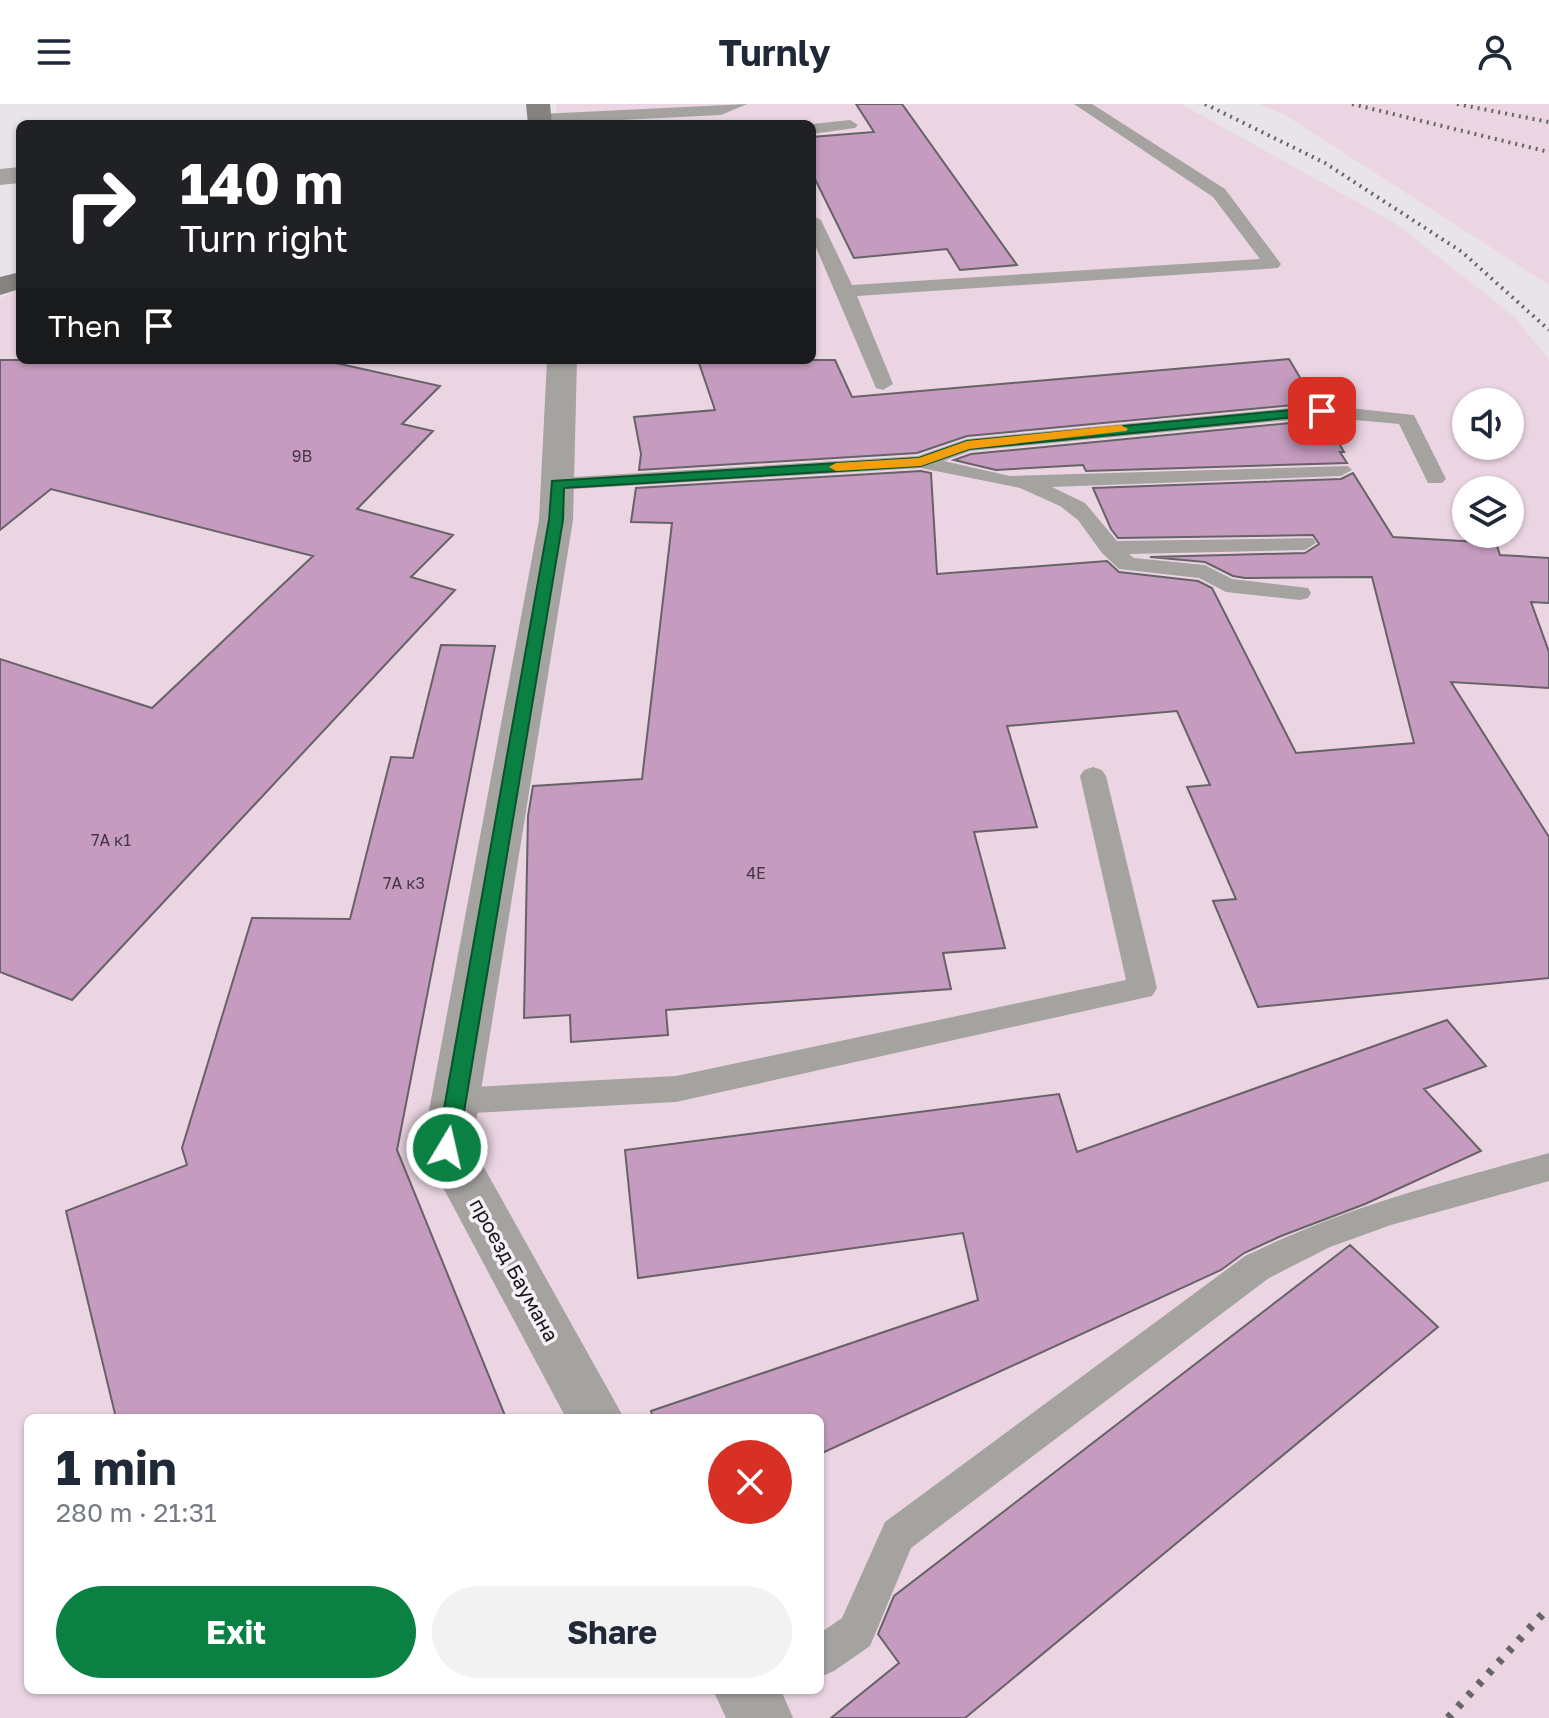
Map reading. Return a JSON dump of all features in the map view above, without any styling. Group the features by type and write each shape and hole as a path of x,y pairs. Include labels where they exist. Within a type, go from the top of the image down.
{"street":[{"name":"проезд Баумана","path":"562,364 556,520 447,1148 594,1414"}],"lane":[{"path":"539,116 739,104"},
{"path":"845,291 1272,264 1219,193 1082,104"},
{"path":"716,107 735,120"},
{"path":"816,129 850,125"},
{"path":"816,229 883,384"},
{"path":"921,462 967,445 1322,411 1407,419 1435,479"},
{"path":"557,484 921,462 1064,497 1095,523 1110,548 1127,564 1205,572 1226,585 1300,593"},
{"path":"1010,482 1341,470"},
{"path":"1110,548 1305,543"},
{"path":"455,1101 676,1089 1142,988 1093,776"},
{"path":"824,1654 856,1632 898,1535 1257,1267 1318,1237 1390,1211 1549,1167"}],"shaded area":[{"path":"556,104 1181,104 1395,223 1515,317 1549,360 1549,1718 0,1718 0,298 16,291 16,364 816,364 816,120 558,120"},
{"path":"1259,104 1549,104 1549,285 1285,115"}],"building":[{"path":"856,104 902,104 1017,265 960,270 947,249 854,258 816,181 816,137 874,132"},
{"path":"1289,359 1315,403 967,436 917,453 639,470 641,454 634,417 715,410 699,364 816,364 816,360 835,360 852,397"},
{"path":"0,360 16,360 16,364 340,364 440,386 402,424 433,431 357,509 453,535 411,577 455,590 72,1000 0,972 0,659 152,708 313,556 51,489 0,530"},
{"path":"1326,420 1347,463 1086,471 1083,465 996,470 954,460 971,454"},
{"path":"921,471 931,473 937,574 1107,561 1119,572 1198,581 1212,588 1296,753 1414,743 1372,577 1245,578 1233,576 1205,562 1150,557 1305,553 1319,544 1313,535 1118,538 1093,488 1341,479 1353,473 1393,537 1452,540 1452,548 1498,548 1500,555 1549,558 1549,603 1531,602 1549,652 1549,688 1451,682 1549,837 1549,978 1258,1007 1213,901 1236,899 1187,787 1210,785 1177,711 1007,726 1037,827 974,832 1005,948 943,953 951,989 666,1010 668,1035 571,1042 570,1015 524,1018 528,816 533,786 642,779 672,523 631,522 636,488"},
{"path":"441,645 495,646 397,1150 504,1414 115,1414 66,1211 187,1165 182,1148 252,918 350,919 391,757 413,758"},
{"path":"1447,1020 1486,1066 1424,1089 1481,1151 1365,1204 1281,1236 1244,1253 1221,1270 824,1452 824,1414 652,1414 651,1411 978,1300 963,1233 638,1278 625,1150 1059,1094 1077,1152"},
{"path":"1350,1245 1438,1327 965,1718 831,1718 899,1663 878,1634 894,1596"}],"railway":[{"path":"1205,104 1325,163 1462,252 1549,330"},
{"path":"1352,104 1549,152"},
{"path":"1457,104 1549,122"},
{"path":"1448,1718 1549,1607"}],"slow traffic":[{"path":"836,467 921,462 967,445 1121,429"}],"route":[{"path":"447,1148 556,520 557,484 921,462 967,445 1322,411"}]}
